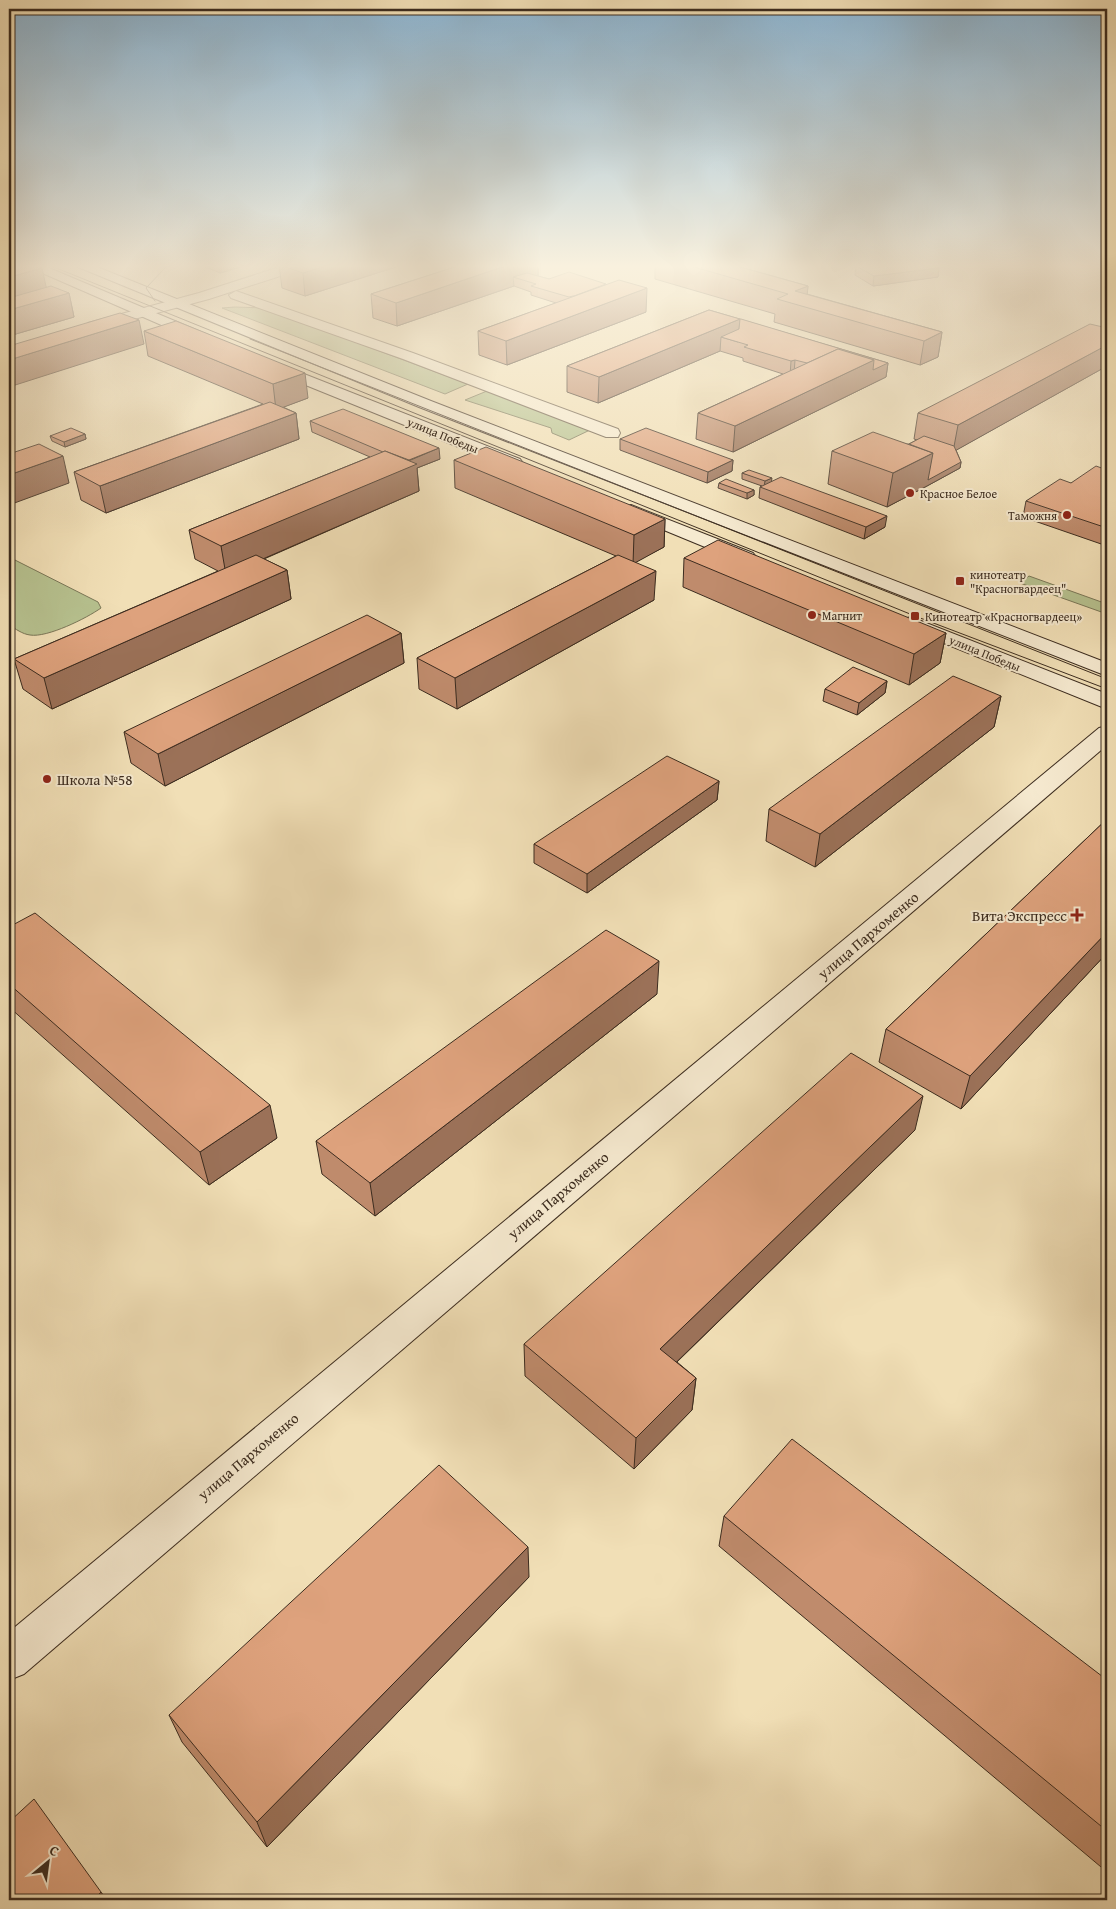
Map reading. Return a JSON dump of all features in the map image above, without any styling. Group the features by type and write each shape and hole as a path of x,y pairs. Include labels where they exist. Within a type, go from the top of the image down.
{"main road":[{"name":"улица Победы","path":"302,354 425,404 1107,670"},
{"path":"403,354 612,433"},
{"name":"улица Победы","path":"258,360 532,470"},
{"path":"615,504 763,564"},
{"name":"улица Победы","path":"892,616 1107,702"},
{"name":"улица Пархоменко","path":"9,1659 1107,733"}],"green space":[{"path":"342,354 388,354 468,384 445,394"},
{"path":"487,391 590,430 569,440 552,433 551,428 465,400"},
{"path":"9,557 98,602 101,608 77,622 56,630 37,635 24,634 9,625"},
{"path":"1029,576 1107,604 1107,614 1020,583"}],"building":[{"path":"9,354 28,354 9,360"},
{"path":"200,354 258,354 305,373 273,384"},
{"path":"597,354 655,354 599,377 567,366"},
{"path":"768,354 827,354 807,363 791,361"},
{"path":"827,354 855,354 874,360 735,426 698,413"},
{"path":"855,354 888,363 873,370 874,360"},
{"path":"1032,354 1090,354 958,425 918,413"},
{"path":"270,402 296,413 100,486 74,472"},
{"path":"343,409 439,448 409,460 385,451 383,452 310,421"},
{"path":"71,428 85,434 64,442 50,436"},
{"path":"646,428 733,460 708,472 620,439"},
{"path":"873,432 933,453 893,473 832,451"},
{"path":"924,436 954,446 961,462 928,480 933,453 909,444"},
{"path":"39,444 63,456 9,475 9,454"},
{"path":"486,447 665,519 634,535 454,460"},
{"path":"385,451 417,464 221,546 189,530"},
{"path":"1096,466 1107,470 1107,528 1026,501 1060,479 1071,483"},
{"path":"749,470 772,478 765,481 742,473"},
{"path":"781,477 887,516 866,527 760,487"},
{"path":"726,479 754,490 747,493 719,483"},
{"path":"718,540 946,633 914,654 684,558"},
{"path":"256,555 287,570 44,678 14,659"},
{"path":"618,555 656,571 455,678 417,658"},
{"path":"367,615 401,633 158,754 124,732"},
{"path":"853,667 887,681 859,703 825,689"},
{"path":"953,676 1001,696 820,834 769,809"},
{"path":"667,756 719,781 587,874 534,844"},
{"path":"1107,819 1107,932 970,1076 886,1029"},
{"path":"35,913 270,1105 200,1152 9,984 9,927"},
{"path":"606,930 659,961 370,1183 316,1141"},
{"path":"851,1053 923,1096 660,1349 696,1378 636,1438 524,1344"},
{"path":"792,1439 1107,1680 1107,1831 724,1516"},
{"path":"439,1465 528,1547 257,1822 169,1715"},
{"path":"34,1799 101,1892 93,1900 9,1900 9,1822"}],"tram line":[{"path":"269,354 915,616 1107,689"},
{"path":"288,354 1107,679"}],"place":[{"name":"Красное Белое","path":"910,493"},
{"name":"Таможня","path":"1067,515"},
{"name":"кинотеатр \"Красногвардеец\"","path":"960,581"},
{"name":"Магнит","path":"812,615"},
{"name":"Кинотеатр «Красногвардеец»","path":"915,616"},
{"name":"Школа №58","path":"47,779"},
{"name":"Вита Экспресс","path":"1077,915"}]}
